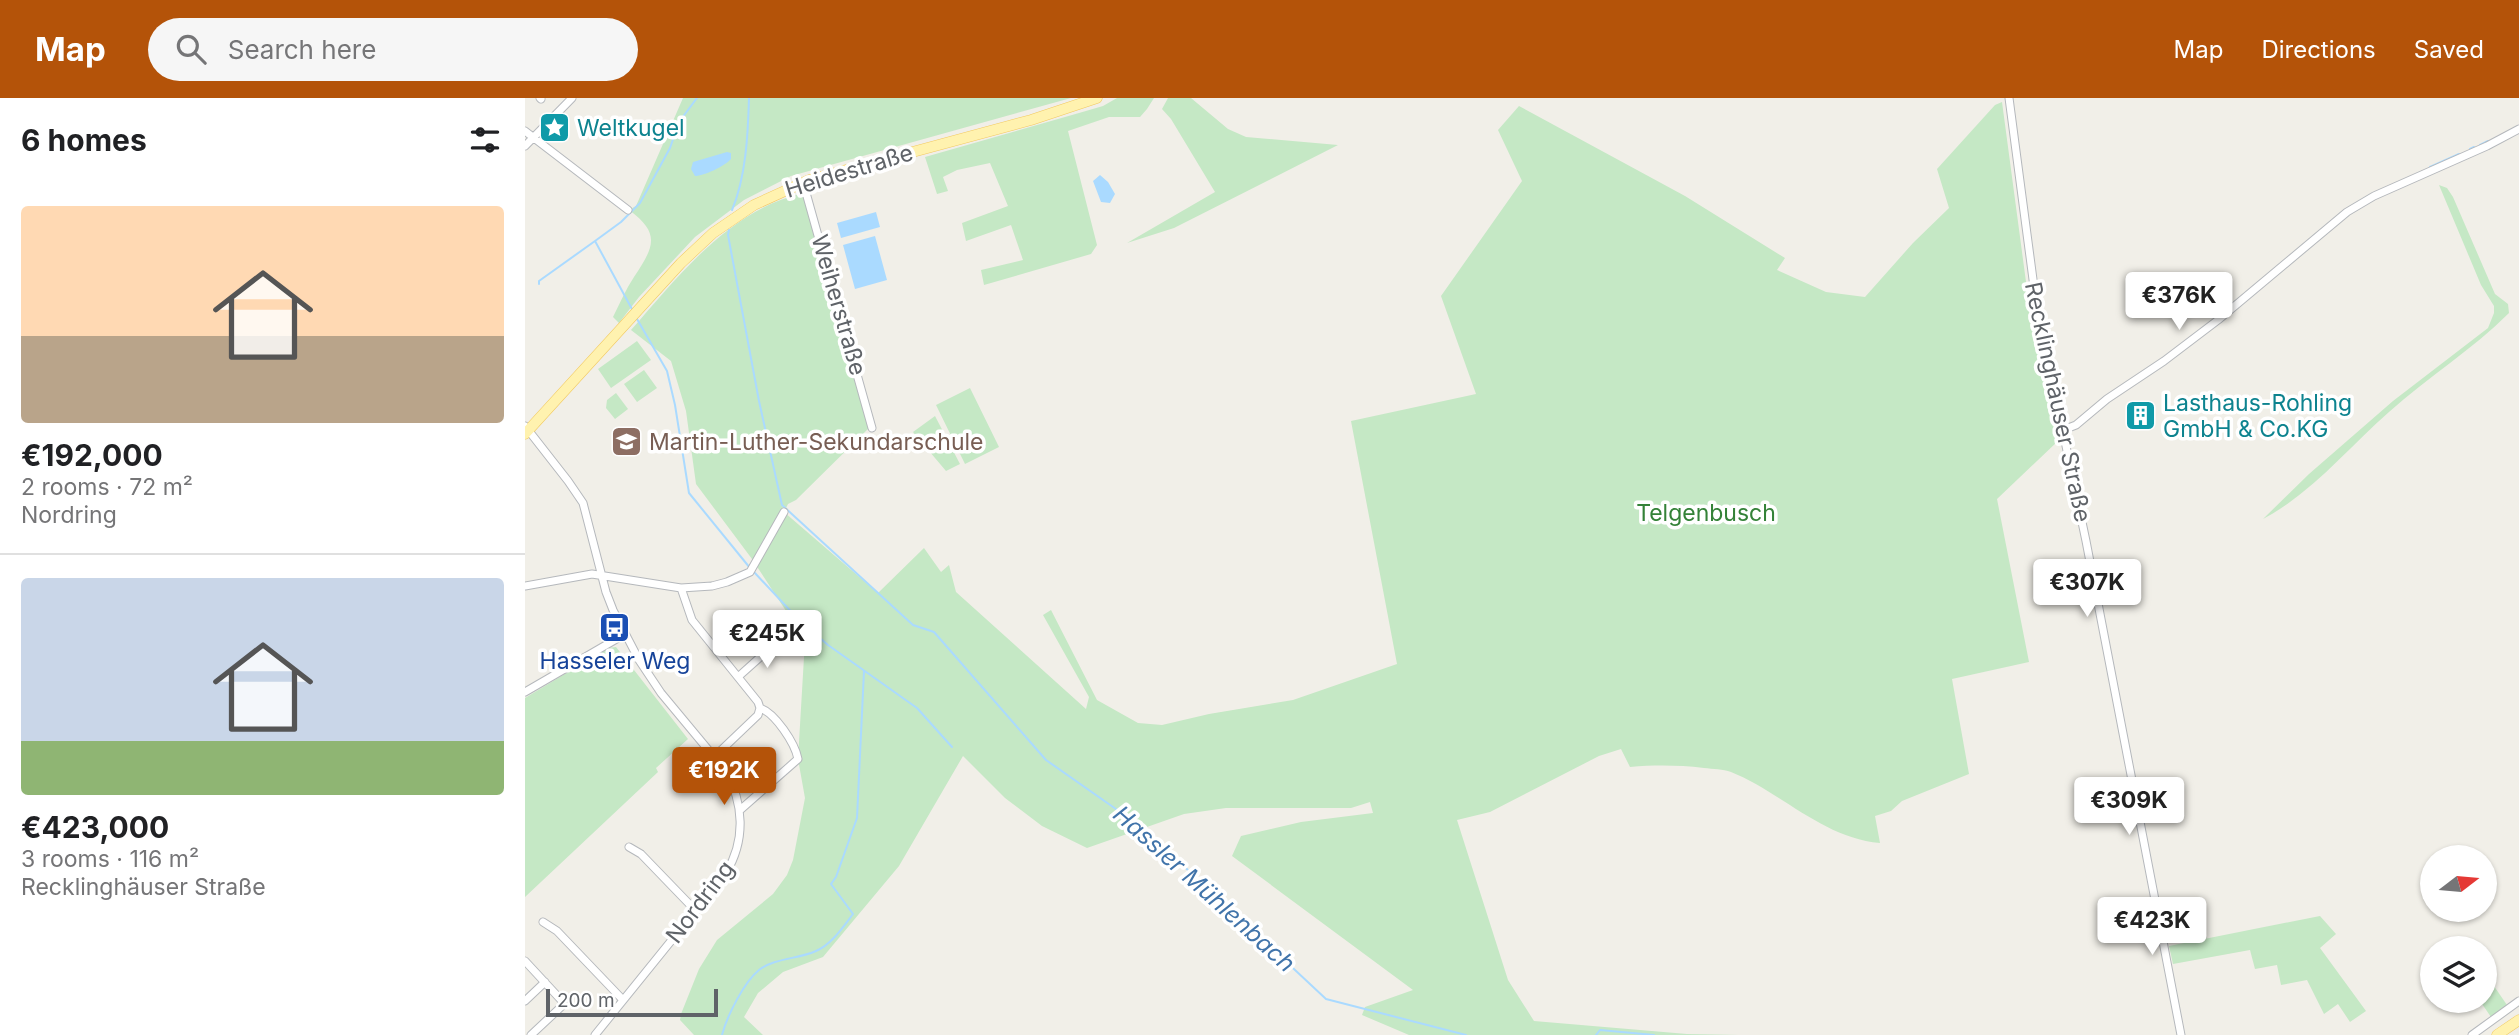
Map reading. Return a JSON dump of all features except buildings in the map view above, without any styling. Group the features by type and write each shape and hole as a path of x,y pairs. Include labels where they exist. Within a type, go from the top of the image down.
{"main road":[{"name":"Heidestraße","path":"526,430 713,233 766,198 803,182 1031,120 1097,98"},
{"path":"2497,1035 2519,1020"}],"street":[{"path":"525,146 572,98"},
{"name":"Recklinghäuser Straße","path":"2008,98 2034,287 2087,541 2181,1035"},
{"path":"2063,430 2076,425 2107,399 2218,320 2347,212 2374,196 2519,129"},
{"path":"525,131 628,210"},
{"name":"Weiherstraße","path":"803,182 873,428"},
{"name":"Nordring","path":"526,430 583,503 613,610 625,634 661,693 732,783 740,810 740,835 735,856 726,873 595,1035"},
{"path":"525,586 592,573 681,588 712,586 750,572 784,512"},
{"path":"681,588 692,620 760,708 758,715 714,757"},
{"path":"525,692 625,634"},
{"path":"738,677 777,642"},
{"path":"740,810 797,758 795,747 768,711 760,708"},
{"path":"629,847 641,854 696,911"},
{"path":"543,922 557,931 623,1000"},
{"path":"525,962 563,1004 531,1035"},
{"path":"525,1002 545,982"},
{"path":"2472,1035 2519,1001"}],"green space":[{"path":"683,98 1071,98 791,176 744,200 695,237 639,297 619,323 613,317 646,258 651,242 646,227 629,210 636,206"},
{"path":"1117,98 1154,98 1140,117 1109,117 1068,131 1097,245 1091,254 984,285 981,270 1023,260 1011,225 966,241 962,223 1008,206 990,163 957,170 943,177 948,191 937,194 925,157 1103,106"},
{"path":"1168,98 1191,98 1228,129 1246,137 1338,145 1174,228 1127,243 1215,192 1171,119 1162,109"},
{"name":"Telgenbusch","path":"2002,102 2028,297 2058,441 1997,499 2029,662 1952,679 1969,774 1902,801 1891,811 1875,816 1880,843 1840,833 1821,824 1731,772 1676,766 1630,767 1621,749 1599,756 1490,812 1457,820 1508,980 1534,1021 1687,1034 1739,1035 1409,1035 1362,1015 1365,1007 1413,990 1232,856 1241,836 1301,822 1373,813 1370,802 1351,808 1226,808 1184,814 1087,848 1042,826 1005,798 963,756 899,866 823,957 783,972 758,993 744,1017 763,1035 694,1035 680,1020 699,969 717,940 773,894 787,875 793,860 805,798 798,759 805,640 752,559 696,484 686,411 671,361 631,330 706,248 750,215 800,194 806,197 871,426 796,500 788,504 784,512 878,593 924,548 941,572 949,565 956,592 1086,709 1089,697 1043,615 1051,610 1097,700 1138,723 1162,725 1293,700 1397,664 1351,421 1476,394 1441,296 1522,181 1498,130 1519,106 1685,196 1785,258 1777,270 1826,292 1865,297 1913,243 1949,208 1937,169 1995,105"},
{"path":"2439,185 2447,188 2453,197 2495,294 2508,304 2509,313 2389,412 2314,483 2263,519 2309,474 2393,401 2488,328 2494,306 2481,285"},
{"path":"637,341 651,360 611,388 598,369"},
{"path":"644,370 657,388 637,402 624,384"},
{"path":"970,388 999,447 965,464 936,405"},
{"path":"616,393 628,409 615,419 606,408 607,400"},
{"path":"935,416 960,464 946,471 913,432"},
{"path":"616,647 688,739 656,768 658,772 525,897 525,698 608,648"},
{"path":"2320,916 2336,934 2320,948 2366,1011 2350,1022 2338,1004 2324,1014 2307,980 2281,985 2277,965 2255,969 2250,950 2173,964 2169,946"},
{"path":"2497,990 2507,1005 2497,1012"}],"water":[{"path":"731,153 728,162 695,176 691,169 693,162"},
{"path":"1100,175 1115,194 1110,203 1101,202 1093,181"},
{"path":"876,212 880,227 841,238 837,223"},
{"path":"875,236 887,280 855,289 843,245"}],"waterway":[{"path":"633,311 595,241 621,222 640,203 670,148 679,122 697,98"},
{"name":"Hassler Mühlenbach","path":"732,210 743,170 749,98"},
{"path":"2480,145 2488,141"},
{"path":"2470,149 2474,147"},
{"path":"2430,167 2459,154"},
{"name":"Hassler Mühlenbach","path":"729,230 759,401 782,505 913,625 934,632 1046,760 1143,828 1326,999 1466,1035"},
{"path":"539,284 539,281 595,241"},
{"path":"637,319 667,371 689,493 750,568"},
{"path":"754,572 799,620 828,645 917,708 952,747"},
{"path":"722,1035 737,1000 753,975 772,963 822,948 837,935 853,914 831,884 857,818 864,671"},
{"path":"1596,1035 1600,1030 1654,1035"}],"place":[{"name":"Weltkugel","path":"554,128"},
{"name":"Lasthaus-Rohling GmbH & Co.KG","path":"2140,416"},
{"name":"Martin-Luther-Sekundarschule","path":"626,442"},
{"name":"Hasseler Weg","path":"615,627"}]}
